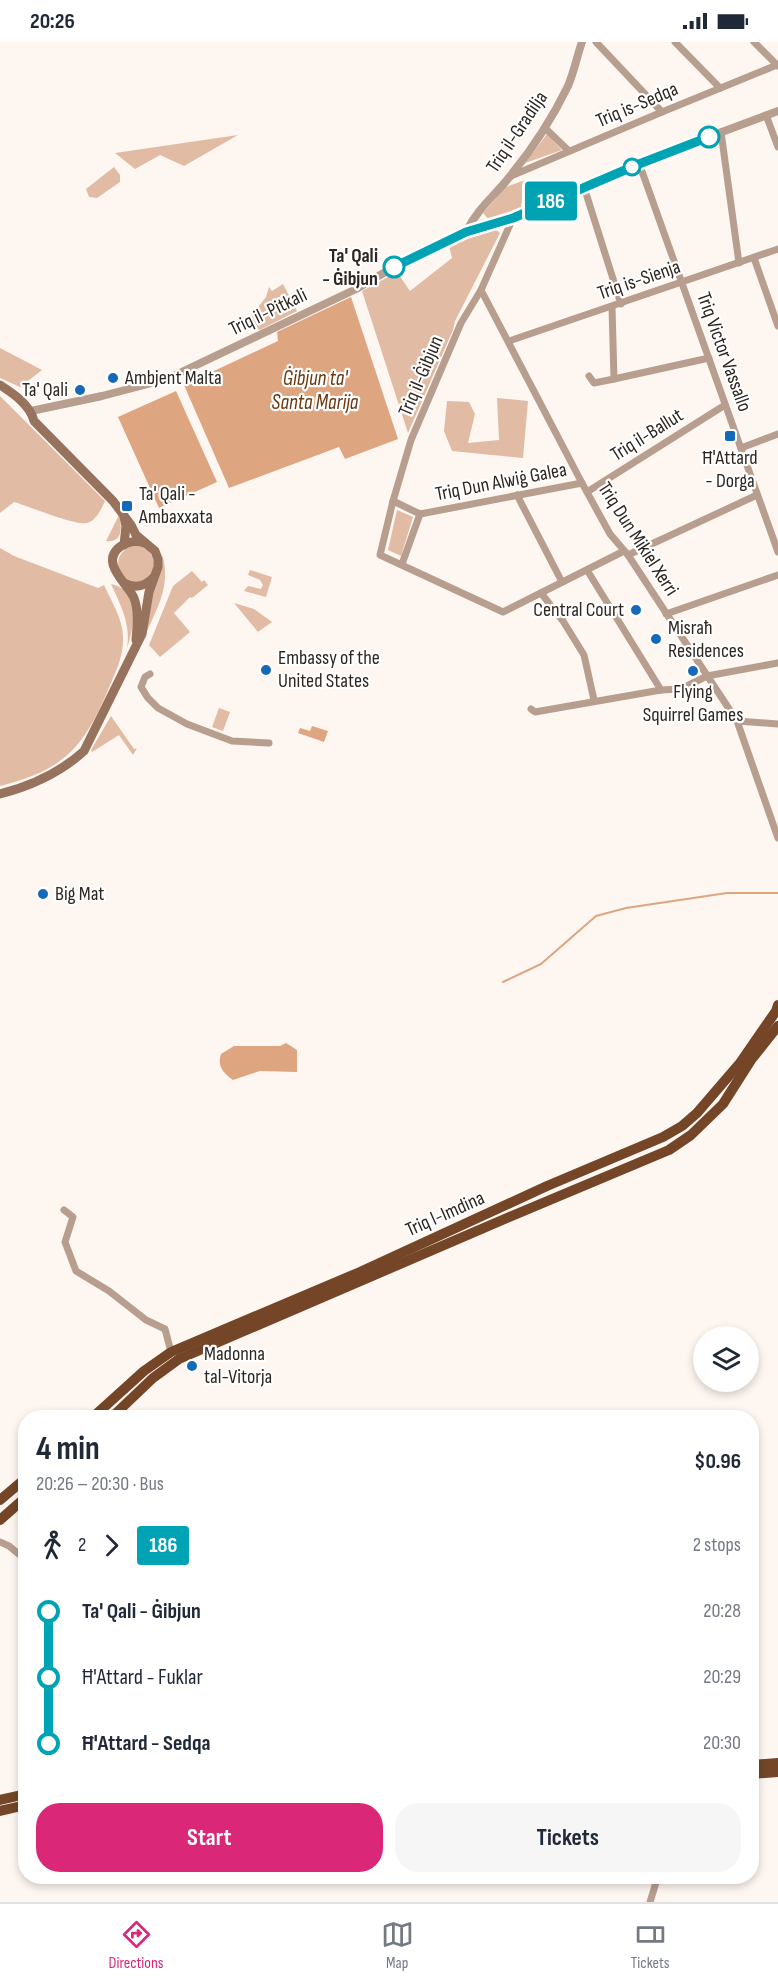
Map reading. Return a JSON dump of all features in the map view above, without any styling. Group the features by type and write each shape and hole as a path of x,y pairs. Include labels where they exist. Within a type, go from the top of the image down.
{"highway":[{"name":"Triq l-Imdina","path":"101,1410 144,1371 171,1352 360,1272 547,1186 663,1137 682,1126 697,1113 740,1063 778,1005"},
{"name":"Triq l-Imdina","path":"119,1410 153,1378 179,1359 669,1150 691,1135 723,1104 751,1060 778,1026"},
{"path":"0,1500 18,1485"},
{"path":"0,1520 18,1504"},
{"path":"759,1764 778,1763"},
{"path":"759,1773 778,1772"},
{"path":"0,1800 18,1796"},
{"path":"0,1811 18,1807"}],"main road":[{"path":"0,385 31,411 34,421 109,497 136,535 155,551 158,559 156,575 149,592 142,634 84,751 58,771 26,786 0,794"},
{"path":"123,514 126,526 124,545"},
{"path":"133,652 136,642 134,598 115,573 113,565 118,549 124,545 134,541 148,545"},
{"path":"120,580 127,585 135,586 150,581 156,575"}],"street":[{"name":"Triq il-Gradilja","path":"466,232 490,197 511,176 545,128 568,85 582,42"},
{"path":"596,42 662,112"},
{"path":"675,42 720,88"},
{"path":"754,42 778,66"},
{"name":"Triq is-Sedqa","path":"511,176 778,66"},
{"name":"Triq il-Pitkali","path":"31,411 113,394 167,379 466,232 513,218 584,186 778,111"},
{"path":"766,115 778,147"},
{"path":"545,128 569,151"},
{"path":"721,132 739,263"},
{"name":"Triq Victor Vassallo","path":"639,164 757,495 775,535 778,552"},
{"path":"584,186 621,304"},
{"name":"Triq il-Ġibjun","path":"402,564 380,555 411,440 461,323 481,290 513,218"},
{"name":"Triq is-Sienja","path":"509,341 778,249"},
{"path":"754,258 778,326"},
{"name":"Triq Dun Mikiel Xerri","path":"481,290 610,534 626,553 737,721 778,838"},
{"path":"612,307 614,379"},
{"path":"589,376 594,383 709,358"},
{"name":"Triq il-Ballut","path":"587,492 725,405"},
{"path":"741,448 778,434"},
{"name":"Triq Dun Alwiġ Galea","path":"393,501 420,514 582,483"},
{"path":"517,495 562,582"},
{"path":"420,514 402,564 503,612 587,570 757,495"},
{"path":"587,570 661,690"},
{"path":"666,614 778,575"},
{"path":"541,593 563,621 584,655 594,700"},
{"path":"531,709 535,712 594,700 681,689 707,676 778,663"},
{"path":"150,674 145,677 141,687 158,708 187,724 232,741 269,743"},
{"path":"737,721 778,724"},
{"path":"64,1210 73,1217 65,1242 76,1271 109,1291 146,1320 165,1329 171,1352"},
{"path":"0,1542 18,1553"},
{"path":"650,1902 656,1884"}],"shaded area":[{"path":"547,134 562,150 525,163"},
{"path":"238,135 184,166 160,155 135,169 115,153"},
{"path":"114,167 120,175 120,182 97,198 89,197 86,189"},
{"path":"525,180 521,207 489,220 483,213 506,187"},
{"path":"493,228 500,233 455,321 408,433 362,291 397,272 410,291 452,258 449,245"},
{"path":"283,284 297,311 260,330 243,326 266,297 269,287 272,291"},
{"path":"0,348 42,370 20,387 0,378"},
{"path":"0,396 105,501 93,519 87,523 73,522 14,502 0,513"},
{"path":"497,398 528,401 523,458 452,451 444,431 447,401 469,402 475,414 468,443 499,440"},
{"path":"397,510 413,517 401,556 388,550"},
{"path":"119,515 121,529 118,537 112,541 106,541"},
{"path":"136,546 149,551 154,564 149,577 136,582 123,577 118,564 123,551"},
{"path":"0,548 14,556 98,588 104,585 119,617 123,644 121,658 99,710 79,742 68,754 40,773 0,786"},
{"path":"162,554 165,566 164,587 158,608 144,638 149,604 161,568"},
{"path":"250,570 272,577 266,597 244,591 248,586 261,589 263,585 260,580 248,575"},
{"path":"192,571 208,585 192,598 190,597 174,613 190,632 160,657 149,645 173,586"},
{"path":"111,584 128,594 132,602 132,631 127,649 128,631 122,608"},
{"path":"234,603 254,609 272,622 258,632"},
{"path":"219,708 230,712 223,731 212,727"},
{"path":"111,716 134,749 137,748 133,755 119,735 92,752 91,750"}],"water":[{"name":"Ġibjun ta' Santa Marija","path":"351,297 398,439 345,459 339,447 229,488 184,385 278,341 277,332"},
{"path":"176,391 217,482 159,508 118,417"},
{"path":"312,726 328,731 324,742 298,733 300,728 310,731"},
{"path":"286,1043 297,1050 297,1072 260,1071 233,1080 220,1066 221,1054 234,1046 280,1046"}],"waterway":[{"path":"503,982 541,964 596,916 626,908 727,893 778,893"}],"bus line":[{"name":"186","path":"394,267 466,232 513,218 584,186 709,137"}],"place":[{"name":"Ta' Qali - Ġibjun","path":"394,267"},
{"name":"Ambjent Malta","path":"113,378"},
{"name":"Ta' Qali","path":"80,390"},
{"name":"Ħ'Attard - Dorga","path":"730,436"},
{"name":"Ta' Qali - Ambaxxata","path":"127,506"},
{"name":"Central Court","path":"636,610"},
{"name":"Misraħ Residences","path":"656,639"},
{"name":"Embassy of the United States","path":"266,670"},
{"name":"Flying Squirrel Games","path":"693,671"},
{"name":"Big Mat","path":"43,894"},
{"name":"Madonna tal-Vitorja","path":"192,1366"}]}
